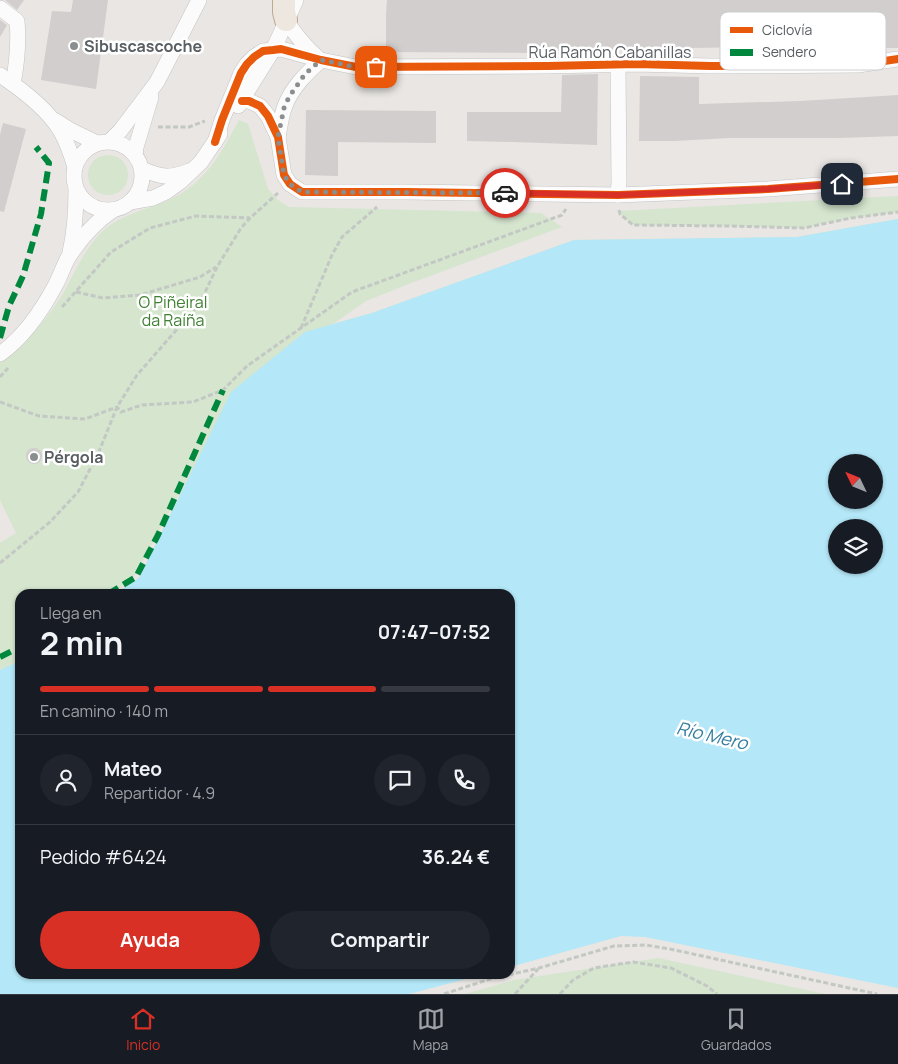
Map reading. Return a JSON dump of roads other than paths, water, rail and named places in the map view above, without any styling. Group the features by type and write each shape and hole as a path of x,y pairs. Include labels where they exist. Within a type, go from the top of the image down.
{"street":[{"path":"68,258 76,214 76,189 73,174 78,159 90,146 104,142 120,131 156,82 199,0"},
{"path":"130,202 152,198 166,192 180,182 201,162 242,101 273,50 285,10 296,0"},
{"path":"0,8 17,21 18,37 17,62 3,77 49,116 72,131 104,142 124,145 135,154 142,168 141,187 136,196 125,206 113,210 102,218 87,233 68,258 38,314 10,347 6,359"},
{"name":"Rúa Ramón Cabanillas","path":"285,10 297,37 306,49 321,60 356,67 637,64 720,66"},
{"path":"215,142 241,73 246,64 254,57 263,51 281,49 321,60"},
{"path":"278,137 284,108 289,97 305,74 321,60"},
{"path":"618,65 618,195"},
{"path":"135,154 143,121 156,82"},
{"path":"242,101 250,101 260,106 268,116 278,137 284,175 290,184 302,192 618,195 768,189 898,179"},
{"path":"49,116 67,142 75,166"},
{"path":"142,168 154,174 168,177 193,170"},
{"path":"76,189 80,197 87,204 95,208 113,210"}],"water":[{"name":"Río Mero","path":"898,219 898,988 645,937 621,936 515,966 515,589 122,589 139,578 231,392 305,332 372,313 574,240 797,237"},
{"path":"15,663 15,979 466,979 409,994 0,994 0,670"}],"place":[{"name":"Sibuscascoche","path":"74,46"},
{"name":"Pérgola","path":"34,457"}],"park label":[{"name":"O Piñeiral da Raíña","path":"173,311"}]}
